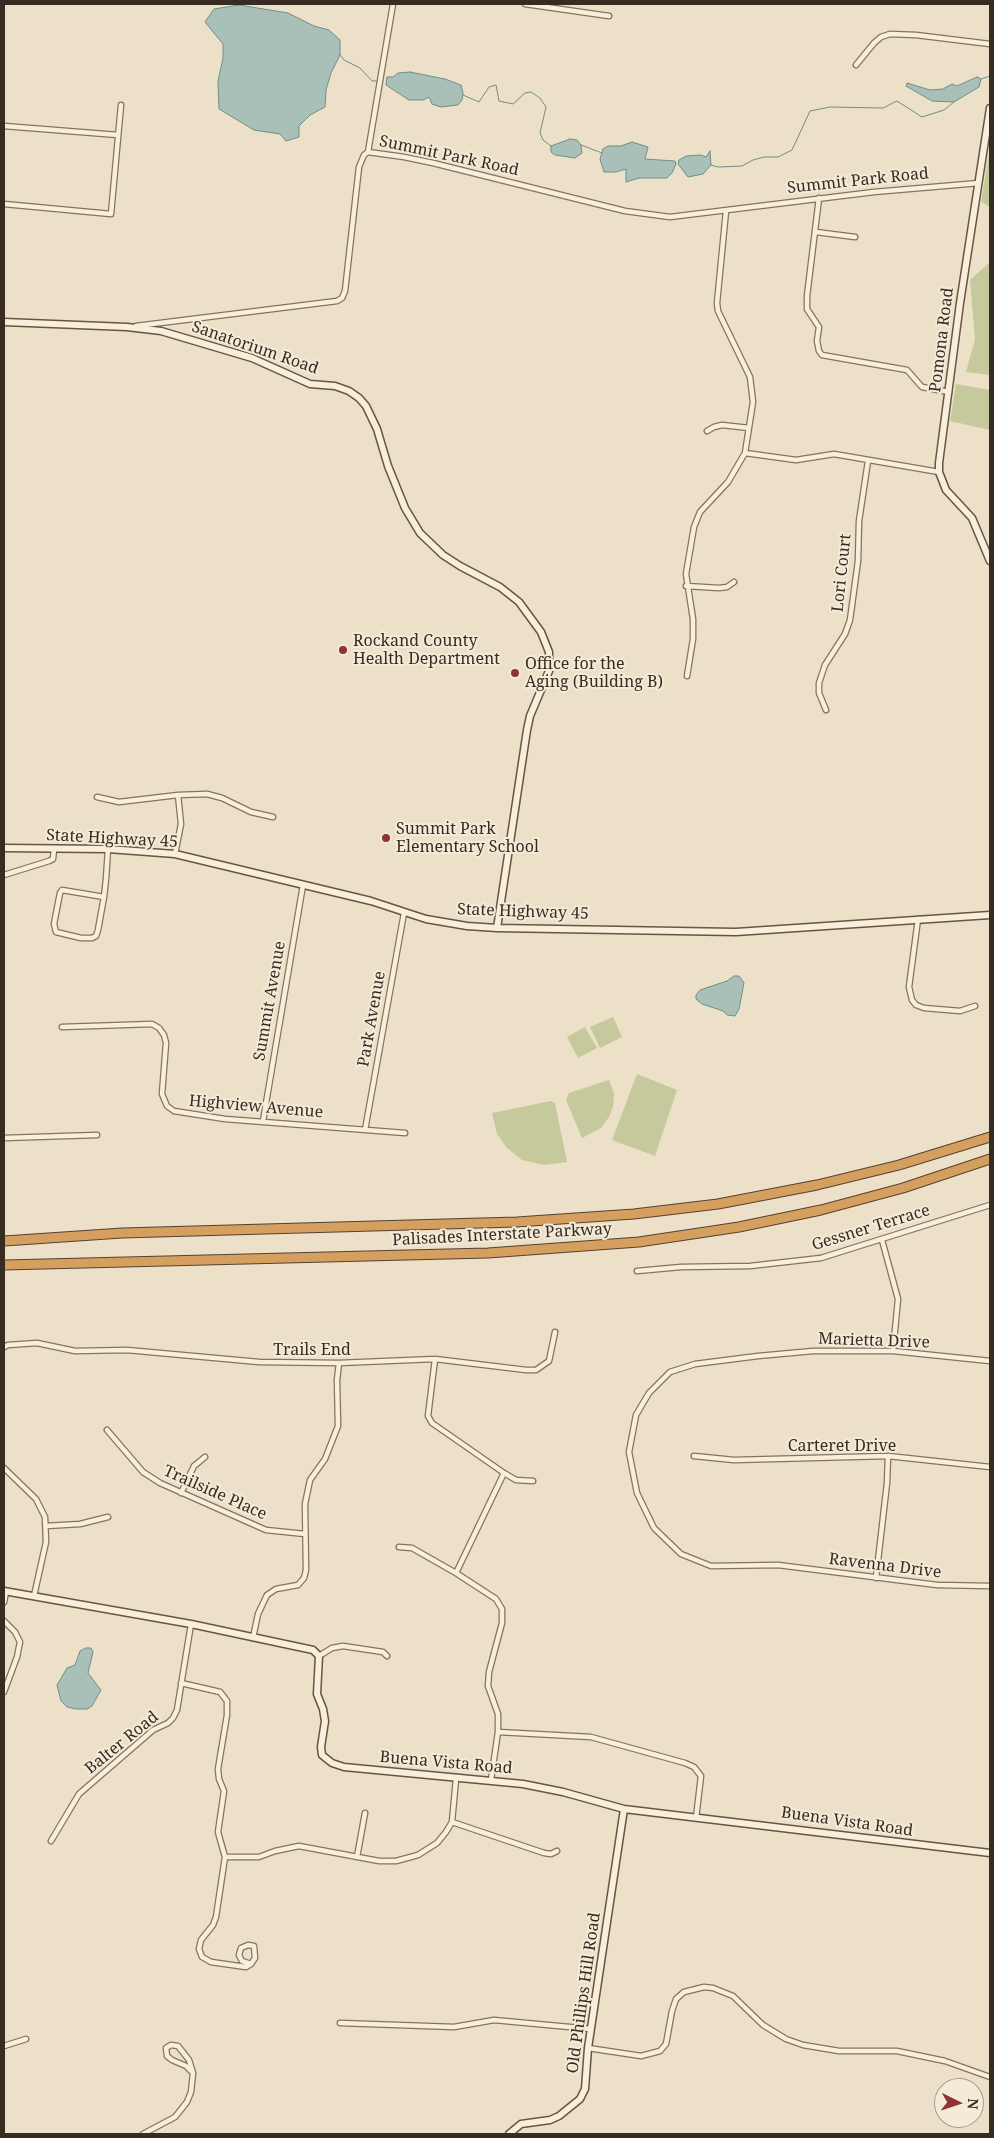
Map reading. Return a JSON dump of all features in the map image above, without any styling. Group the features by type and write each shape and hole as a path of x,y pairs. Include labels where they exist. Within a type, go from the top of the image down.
{"highway":[{"name":"Palisades Interstate Parkway","path":"4,1241 139,1233 517,1222 626,1215 718,1204 809,1187 890,1168 990,1137"},
{"name":"Palisades Interstate Parkway","path":"4,1265 497,1252 647,1241 731,1229 821,1210 911,1186 990,1159"}],"street":[{"path":"368,152 393,4"},
{"path":"525,4 545,5 609,16"},
{"path":"856,65 874,43 881,37 890,34 916,34 990,44"},
{"path":"4,204 111,214 122,105"},
{"name":"Pomona Road","path":"939,472 960,303 990,108"},
{"path":"4,126 118,135"},
{"name":"Summit Park Road","path":"4,322 127,327 337,301 342,298 345,291 359,168 364,155 368,152 414,159 650,216 684,216 920,187 979,184"},
{"path":"819,198 806,296 807,309 819,328 817,341 819,351 822,355 907,370 922,387 949,392"},
{"path":"687,676 693,639 686,574 694,527 700,512 728,482 745,453 752,402 750,377 718,311 717,303 726,211"},
{"path":"816,232 855,237"},
{"name":"Sanatorium Road","path":"127,327 161,331 252,358 304,381 335,386 349,391 359,398 371,415 404,508 420,533 443,555 513,596 541,632 549,652 550,663 546,679 530,716 527,730 497,928"},
{"path":"707,431 722,425 749,428"},
{"path":"745,453 796,460 834,454 939,472 946,490 972,518 990,561"},
{"name":"Lori Court","path":"826,710 818,693 819,683 825,665 845,634 850,620 868,461"},
{"path":"686,586 719,588 727,587 734,582"},
{"path":"97,797 119,802 178,795 207,794 222,798 251,812 273,817"},
{"path":"176,854 181,824 178,795"},
{"name":"State Highway 45","path":"4,848 108,849 176,854 371,901 404,913 446,922 497,928 736,932 990,915"},
{"path":"4,874 53,859 54,848"},
{"path":"104,897 62,890 54,924 56,932 81,938 96,936 104,897 108,849"},
{"name":"Summit Avenue","path":"263,1121 303,885"},
{"name":"Park Avenue","path":"365,1130 404,913"},
{"path":"918,919 909,988 912,1000 916,1005 924,1008 960,1011 975,1006"},
{"name":"Highview Avenue","path":"62,1027 152,1024 164,1035 166,1042 162,1094 167,1106 182,1113 405,1133"},
{"path":"4,1138 97,1135"},
{"name":"Gessner Terrace","path":"637,1271 681,1266 736,1267 799,1262 821,1258 990,1205"},
{"path":"882,1240 898,1299 893,1351"},
{"name":"Trails End","path":"4,1347 21,1344 43,1344 75,1351 126,1350 259,1362 339,1364 435,1359 536,1370 549,1360 555,1332"},
{"name":"Marietta Drive","path":"778,1565 711,1566 681,1554 654,1528 637,1494 629,1452 636,1415 649,1393 670,1372 696,1364 758,1356 813,1352 893,1351 990,1361"},
{"path":"435,1359 428,1416 432,1423 516,1480 533,1481"},
{"path":"253,1638 258,1614 267,1595 276,1589 298,1585 304,1578 306,1570 305,1504 310,1480 326,1459 338,1426 337,1380 339,1364"},
{"name":"Trailside Place","path":"107,1430 143,1472 160,1484 266,1530 305,1534"},
{"name":"Carteret Drive","path":"694,1456 734,1460 888,1456 990,1467"},
{"path":"876,1578 887,1483 888,1456"},
{"path":"181,1493 194,1466 205,1457"},
{"path":"4,1468 36,1499 42,1510 46,1526 46,1542 34,1596"},
{"path":"456,1572 504,1473"},
{"path":"46,1526 80,1524 108,1517"},
{"path":"400,1547 412,1548 456,1572 496,1599 502,1609 502,1623 489,1672 488,1686 496,1705 498,1732 491,1780"},
{"name":"Ravenna Drive","path":"778,1565 937,1585 990,1586"},
{"path":"4,1602 5,1592 34,1596 191,1624 313,1650 319,1656 332,1648 343,1646 383,1652 387,1656"},
{"path":"4,1621 15,1632 20,1642 17,1657 4,1692"},
{"name":"Balter Road","path":"51,1842 79,1794 153,1730 168,1723 173,1718 182,1683 191,1624"},
{"name":"Buena Vista Road","path":"319,1656 318,1694 325,1721 320,1747 322,1755 332,1763 344,1767 456,1779 491,1780 543,1787 624,1809 990,1853"},
{"path":"182,1683 220,1692 227,1701 227,1715 218,1769 224,1791 218,1832 225,1857 216,1917 213,1925 201,1940 199,1950 202,1957 211,1962 246,1967 251,1964 255,1958 254,1946 248,1945 241,1948 239,1955 242,1961 251,1964"},
{"path":"498,1732 591,1737 685,1762 694,1767 701,1776 696,1818"},
{"path":"225,1857 259,1857 275,1851 299,1846 357,1857 396,1861 418,1855 437,1843 452,1822 456,1779"},
{"name":"Old Phillips Hill Road","path":"509,2134 521,2124 550,2120 559,2116 580,2099 585,2089 588,2048 624,1809"},
{"path":"357,1857 364,1813"},
{"path":"452,1822 544,1853 551,1854 557,1851"},
{"path":"588,2048 641,2056 660,2051 666,2044 676,1999 684,1992 694,1988 714,1988 733,1996 763,2025 786,2039 803,2045 839,2051 897,2051 945,2061 990,2077"},
{"path":"340,2023 454,2027 494,2020 591,2029"},
{"path":"4,2046 26,2039"},
{"path":"143,2134 176,2117 187,2102 191,2092 193,2073 189,2060 178,2046 171,2044 166,2048 167,2056 186,2066 193,2073"}],"green space":[{"path":"990,148 990,207 981,202"},
{"path":"990,262 990,375 966,372 975,339 970,280"},
{"path":"956,384 990,390 990,430 950,421"},
{"path":"613,1017 622,1037 600,1048 590,1027"},
{"path":"585,1027 597,1048 578,1058 567,1037"},
{"path":"637,1074 677,1090 655,1156 612,1140"},
{"path":"609,1080 614,1094 613,1107 609,1117 601,1128 582,1138 566,1100 569,1093"},
{"path":"551,1101 555,1103 567,1162 544,1165 522,1160 507,1148 497,1134 492,1113"}],"water":[{"path":"239,5 288,13 314,26 329,30 340,40 340,55 331,73 326,90 325,107 310,115 299,126 299,137 286,141 280,134 254,130 219,109 218,81 223,58 223,44 205,22 214,9"},
{"path":"410,72 445,79 461,85 462,100 458,105 441,107 432,104 429,97 423,100 409,100 386,85 387,77 393,77 398,73"},
{"path":"977,77 981,79 979,87 954,102 932,101 906,86 907,83 930,90 943,89 952,84 957,86"},
{"path":"570,139 577,140 581,145 582,153 575,158 555,155 551,152 551,146"},
{"path":"632,142 648,147 645,159 675,161 676,164 672,173 667,178 639,178 626,182 626,169 616,172 604,172 600,159 603,149 608,146 621,146"},
{"path":"710,151 711,165 703,174 688,177 678,164 679,160 686,156 701,155 706,157"},
{"path":"734,976 739,976 744,983 739,1009 735,1016 727,1015 723,1011 702,1004 696,999 696,995 700,990 727,981"},
{"path":"91,1648 93,1652 88,1673 101,1690 92,1706 87,1709 67,1707 61,1701 57,1685 67,1668 75,1665 80,1651"}],"waterway":[{"path":"340,55 344,60 360,68 372,81 379,81"},
{"path":"981,79 990,76"},
{"path":"463,95 479,102 489,87 496,85 499,101 513,104 525,93 531,92 540,98 546,107 540,133 543,140 551,146"},
{"path":"711,165 718,167 742,166 764,157 778,157 792,150 810,111 830,107 883,108 897,101 922,117 944,110 954,102"},
{"path":"581,145 602,153"}],"place":[{"name":"Rockand County Health Department","path":"343,650"},
{"name":"Office for the Aging (Building B)","path":"515,673"},
{"name":"Summit Park Elementary School","path":"386,838"}]}
